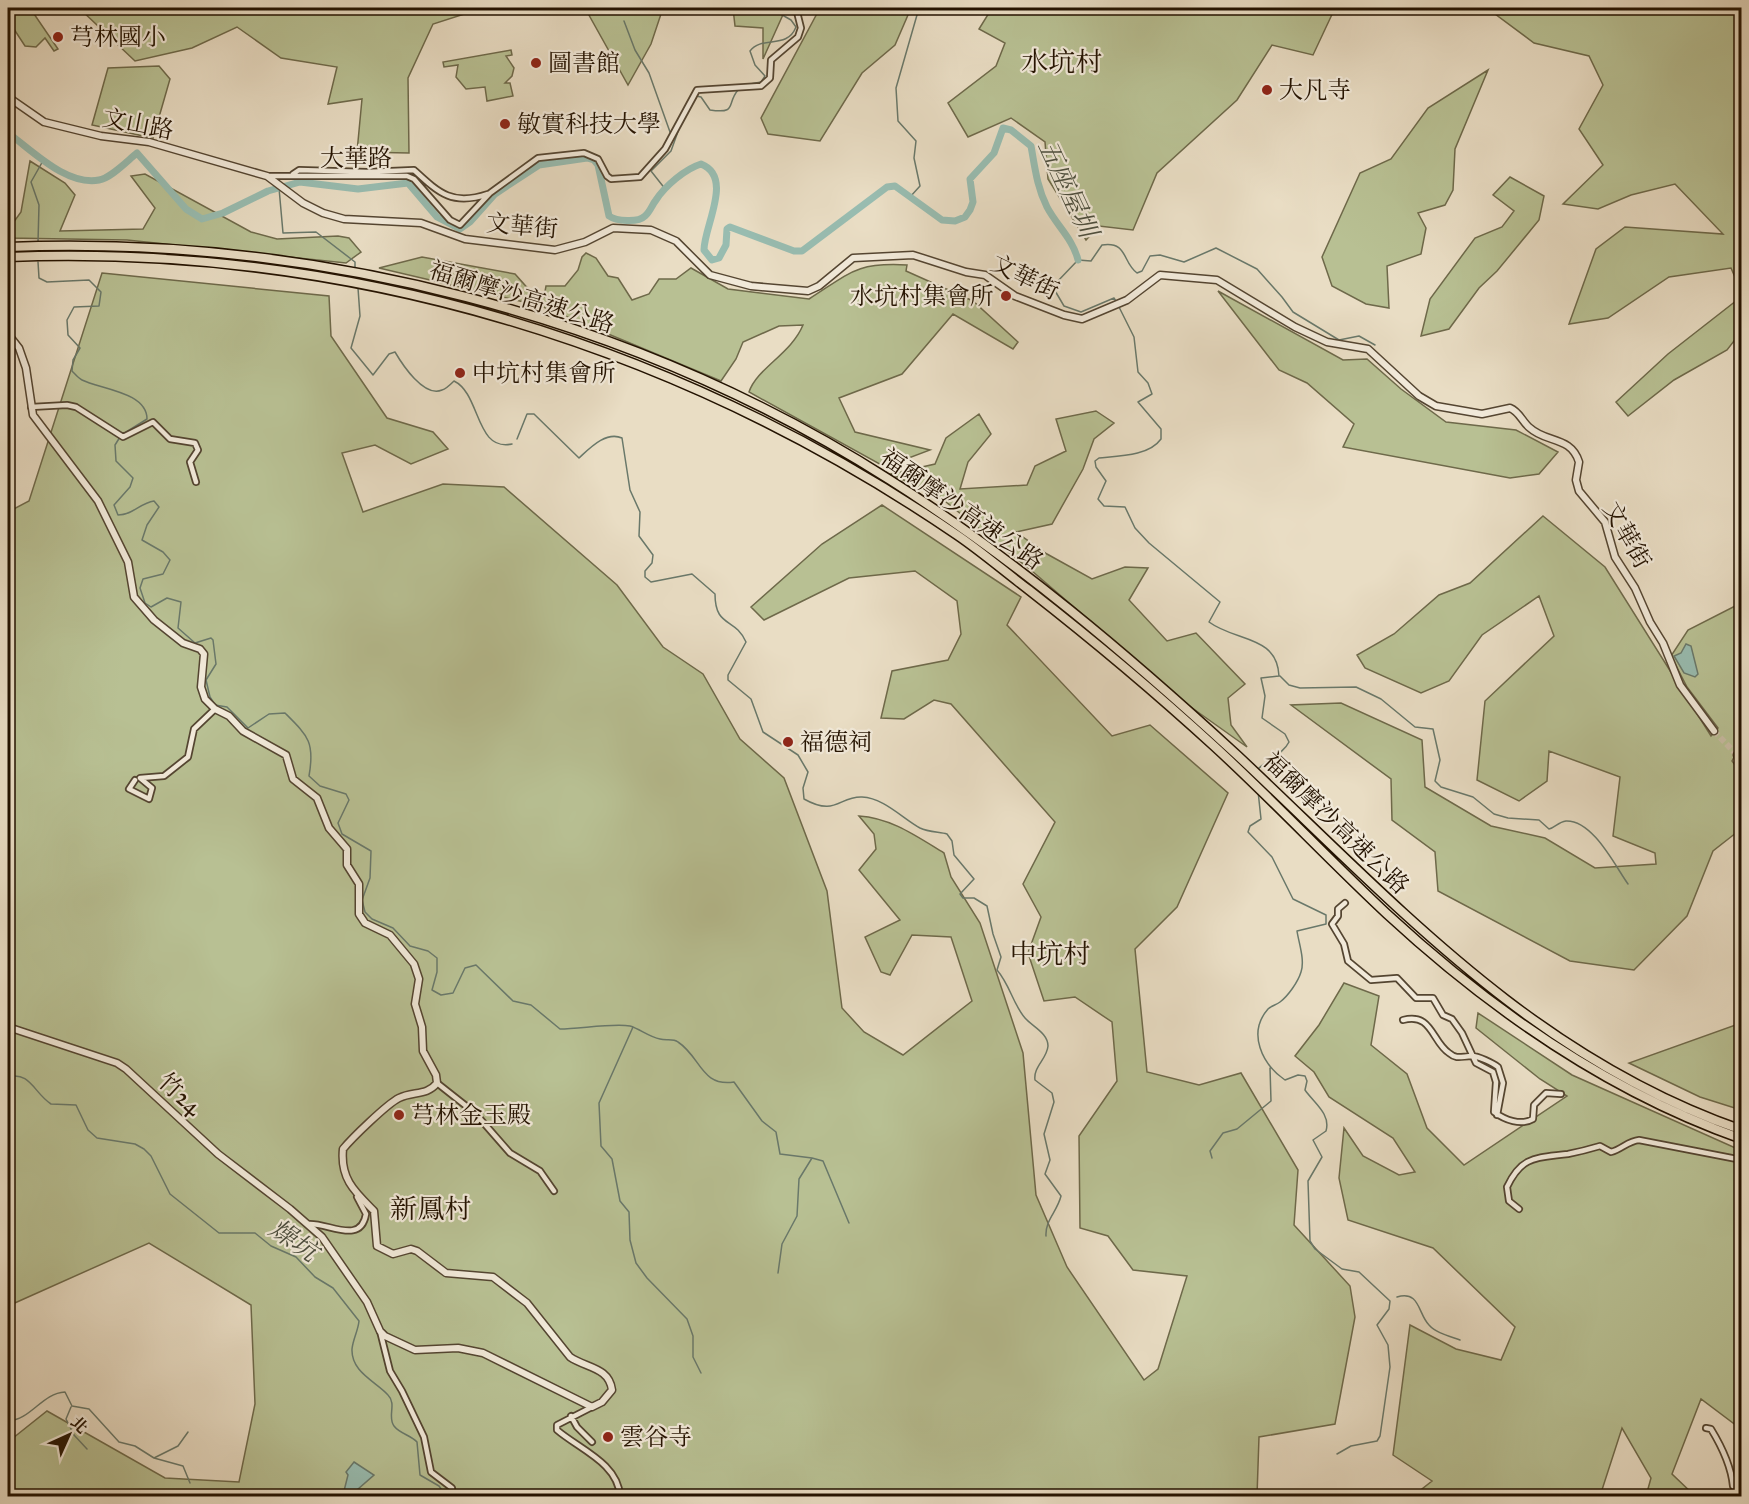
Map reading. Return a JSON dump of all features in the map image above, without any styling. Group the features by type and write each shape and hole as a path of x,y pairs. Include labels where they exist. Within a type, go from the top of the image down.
{"highway":[{"name":"福爾摩沙高速公路","path":"8,247 19,246 55,251 394,279 491,304 618,346 699,379 808,432 891,480 967,531 1146,672 1237,755 1418,929 1509,1004 1590,1058 1652,1092 1742,1130"},
{"name":"福爾摩沙高速公路","path":"8,257 55,251"},
{"name":"福爾摩沙高速公路","path":"334,273 491,314 616,356 745,411 844,464 963,539 1090,638 1217,749 1412,936 1504,1012 1587,1066 1647,1099 1742,1139"}],"street":[{"name":"大華路","path":"267,176 293,174 407,176 414,179 457,225 464,223 490,193 538,158 584,153 598,159 611,179 640,177 665,149 697,90 746,87 766,83 771,78 771,60 798,37 801,28 796,8"},
{"name":"文山路","path":"8,97 44,122 101,136 149,142 267,176"},
{"name":"大華路","path":"293,174 298,170 360,172 414,170 440,194 450,197 475,198 490,193"},
{"name":"文華街","path":"267,176 323,213 344,219 421,223 465,239 550,250 581,244 614,228 651,231 676,241 707,273 716,278 794,292 815,289 853,258 906,254 986,275 1012,295 1070,317 1088,318 1118,304 1164,273 1217,280 1295,327 1327,342 1368,349 1419,396 1431,404 1482,414 1510,408 1518,412 1532,430 1569,445 1579,462 1576,480 1579,491 1605,522 1615,557 1635,588 1650,622 1663,643 1680,685 1714,731"},
{"path":"8,334 13,338 26,368 33,415 67,457 102,507 128,562 134,597 154,620 183,643 200,649 204,654 201,687 205,699 214,709 229,716 243,731 286,755 293,779 317,798 329,828 347,849 347,865 359,884 359,914 365,922 390,935 414,964 419,979 415,1004 422,1027 423,1051 436,1075 437,1083 475,1113 510,1153 540,1171 554,1191"},
{"path":"31,407 67,405 76,407 123,437 153,422 170,439 195,443 198,450 190,462 196,482"},
{"path":"135,780 129,789 149,798 152,788 140,778 164,776 188,756 194,729 214,709"},
{"path":"1345,903 1338,909 1338,916 1332,924 1344,944 1348,961 1371,980 1397,978 1416,998 1433,998 1443,1015 1452,1019 1457,1026 1473,1056"},
{"path":"1403,1020 1419,1020 1436,1034 1443,1048 1457,1058 1473,1056 1494,1064 1500,1072 1503,1083 1497,1115 1519,1123 1527,1122 1533,1119 1534,1105 1546,1093 1561,1094"},
{"name":"竹24","path":"8,1027 117,1063 218,1154 309,1224 322,1237 367,1302 380,1332"},
{"path":"309,1224 333,1226 348,1232 362,1227 366,1214 344,1170 343,1149 391,1103 409,1094 429,1091 437,1083"},
{"path":"1519,1209 1509,1201 1507,1187 1520,1167 1537,1155 1570,1153 1600,1146 1611,1152 1621,1149 1628,1142 1639,1140 1742,1160"},
{"path":"357,1197 374,1211 377,1246 393,1254 417,1251 450,1274 493,1277 523,1299 562,1350 579,1363 602,1371 612,1390 602,1402 557,1425 557,1430 605,1466 616,1479 620,1497"},
{"path":"380,1332 415,1350 449,1348 483,1353 592,1407"},
{"path":"380,1332 390,1371 424,1437 430,1472 452,1488 453,1497"},
{"path":"449,1348 462,1342"},
{"path":"571,1416 577,1427 592,1442"},
{"path":"1706,1428 1711,1429 1718,1440 1732,1470 1733,1486 1742,1494"}],"green space":[{"path":"13,8 30,8 58,49 54,51 45,38 36,47 25,46 8,20 8,11"},
{"path":"79,8 483,8 433,24 408,78 409,153 357,152 362,99 328,104 337,67 281,58 237,27 192,48 135,61"},
{"path":"585,8 663,8 651,44 628,85"},
{"path":"733,8 786,8 763,59 763,28 735,26"},
{"path":"820,8 911,8 895,45 862,73 820,141 768,134 761,118"},
{"path":"992,8 1335,8 1313,55 1272,45 1237,100 1157,173 1133,230 1099,226 1086,240 1048,179 1045,142 1011,118 968,137 948,103 996,66 1005,43 979,29"},
{"path":"1487,8 1741,8 1741,291 1731,268 1669,277 1608,318 1569,324 1596,249 1625,227 1723,234 1675,184 1631,195 1598,209 1563,204 1603,165 1579,129 1603,85 1589,56 1534,43"},
{"path":"511,50 512,55 506,56 514,68 512,76 505,83 510,83 513,96 487,101 485,87 466,89 456,77 458,65 444,67 443,62"},
{"path":"159,66 170,79 153,138 92,125 108,68"},
{"path":"1488,70 1455,149 1453,190 1445,205 1418,213 1426,228 1421,254 1387,266 1389,308 1366,304 1332,286 1322,257 1360,173 1391,159 1428,108"},
{"path":"30,161 65,183 75,195 60,231 143,229 155,208 131,176 145,174 251,232 277,239 338,236 349,238 361,252 346,263 127,240 8,238 8,230 21,212"},
{"path":"1510,177 1544,196 1539,220 1497,271 1479,288 1449,329 1421,336 1430,299 1475,238 1502,227 1514,211 1493,195"},
{"path":"586,253 596,258 608,276 618,278 632,300 649,294 659,279 676,279 691,268 728,289 809,299 854,271 876,265 907,265 906,271 973,301 1018,342 1013,349 953,314 902,374 839,398 855,432 930,450 885,467 749,392 759,375 791,344 803,325 779,326 743,342 736,359 721,381 541,306 379,268 422,257 515,274 532,293 544,297 546,286 565,286 578,270 582,257"},
{"path":"102,273 329,296 331,336 387,418 433,432 448,449 411,464 375,445 342,453 363,512 443,484 504,487 617,585 663,647 703,674 740,739 784,778 827,891 842,1008 864,1032 903,1055 972,1001 951,937 912,935 890,975 881,972 865,937 900,920 859,870 876,849 874,834 859,816 893,824 944,853 951,877 980,923 1023,1053 1036,1195 1067,1267 1144,1380 1158,1369 1187,1276 1133,1270 1108,1236 1080,1228 1079,1136 1117,1081 1112,1022 1075,997 1044,1001 1028,953 1041,917 1023,884 1055,822 951,704 934,700 904,719 881,718 892,671 948,660 961,634 957,601 915,571 849,578 764,620 751,607 822,544 882,505 1021,597 1007,625 1112,736 1150,725 1228,793 1177,907 1135,949 1147,1072 1199,1085 1241,1073 1298,1170 1294,1225 1350,1286 1355,1317 1335,1424 1259,1437 1257,1496 8,1496 8,1442 47,1411 165,1478 239,1482 255,1404 251,1305 149,1243 8,1306 8,776 12,771 8,763 8,512 29,501"},
{"path":"1218,291 1343,360 1367,359 1401,389 1446,422 1516,430 1558,452 1539,474 1510,478 1343,447 1354,424 1307,383 1279,370"},
{"path":"1741,297 1741,332 1727,350 1674,380 1628,416 1616,402 1668,354"},
{"path":"1096,411 1114,423 1094,439 1083,469 1052,524 1016,532 1047,554 1092,579 1125,567 1148,568 1129,600 1167,641 1196,633 1245,684 1228,698 1231,725 1247,747 1188,705 1032,571 941,498 891,474 935,464 946,438 979,414 991,434 968,462 960,489 1027,485 1035,466 1066,451 1056,419"},
{"path":"1543,516 1605,567 1711,736 1718,728 1687,687 1671,656 1688,630 1741,603 1741,752 1738,750 1732,761 1741,773 1741,829 1713,851 1687,916 1634,970 1570,961 1438,891 1435,852 1392,820 1391,779 1291,705 1341,703 1422,740 1425,787 1491,826 1545,838 1595,868 1656,864 1655,853 1613,836 1620,777 1549,751 1547,781 1519,801 1477,780 1485,701 1554,636 1539,596 1482,635 1449,681 1421,693 1365,668 1357,655 1394,634 1439,595 1470,583"},
{"path":"1344,983 1379,996 1371,1045 1407,1074 1427,1128 1464,1165 1567,1096 1540,1079 1476,1028 1478,1013 1572,1075 1740,1150 1741,1429 1701,1399 1672,1474 1695,1496 1646,1496 1651,1478 1622,1428 1600,1496 1413,1496 1432,1481 1393,1455 1410,1325 1456,1349 1501,1360 1515,1327 1433,1248 1348,1220 1339,1178 1344,1128 1363,1156 1399,1175 1415,1172 1393,1138 1329,1097 1314,1072 1295,1056 1319,1025"},
{"path":"1741,1023 1741,1110 1700,1097 1629,1063"}],"water":[{"path":"1686,644 1691,646 1698,674 1695,677 1684,673 1674,656 1681,653"},
{"path":"354,1462 374,1475 350,1496 344,1491 348,1475 346,1472"}],"waterway":[{"path":"745,85 761,82 765,76 755,65 750,51 755,46 787,38 796,27 791,20 770,8"},
{"name":"五座屋圳","path":"910,197 920,186 914,158 916,141 898,121 896,88 919,8"},
{"path":"624,21 635,50 649,73 670,132"},
{"path":"696,96 701,97 710,110 724,111 730,107 738,90"},
{"path":"666,190 651,171 671,151 681,123"},
{"name":"五座屋圳","path":"8,133 50,165 74,178 104,179 137,153 186,209 202,219 223,213 268,191 300,182 358,189 408,183 437,217 460,229 470,222 495,194 539,165 587,158 594,160 598,165 609,216 632,220 642,218 647,214 665,189 688,170 701,164 711,170 715,180 715,203 704,250 712,260 719,258 726,245 727,229 730,227 794,251 802,251 887,187 895,186 942,220 955,221 965,217 973,202 970,179 994,153 1003,128 1011,130 1031,146 1044,200 1069,239 1078,260"},
{"path":"38,242 39,205 31,182 44,159"},
{"path":"279,188 283,233 316,232 355,262 355,269"},
{"path":"1117,303 1114,298 1081,312 1064,306 1054,289 1056,283 1078,260 1091,261 1102,245 1116,246 1121,249 1137,273 1142,271 1150,256 1160,255 1184,262 1216,248 1257,269 1293,312 1339,340 1359,336 1375,345"},
{"path":"38,262 39,278 47,282 89,280 101,292 99,306 74,307 67,320 68,335 80,348 73,360 72,371 82,380 131,397 145,410 147,419 123,434"},
{"path":"358,288 360,316 351,348 373,375 389,354 395,352 414,378 428,389 442,390 454,381 469,397 491,439 500,444 512,444"},
{"path":"1119,307 1134,337 1138,372 1148,383 1152,394 1138,402 1161,429 1161,439 1156,445 1141,452 1099,458 1095,461 1096,467 1106,481 1098,499 1104,506 1125,507 1135,528 1149,543 1220,602 1209,622 1263,646 1277,663 1279,676 1261,678 1265,696 1262,718 1285,734 1289,742 1283,750 1258,769"},
{"path":"517,439 527,414 534,414 579,458 593,445 604,439 616,436 622,438 630,490 640,512 639,536 653,555 652,563 645,571 645,577 651,582 692,574 715,594 718,612 742,634 746,642 728,675 728,680 751,699 763,732 798,755 808,772 803,788 804,799 815,804 830,806 848,799 870,798 920,828 947,834 952,841 954,855 974,879 960,894 963,898 974,898 987,906 1001,957 997,970 1021,1013 1046,1037 1047,1041 1047,1051 1036,1071 1035,1080 1052,1093 1054,1102 1044,1134 1050,1160 1045,1174 1061,1196 1047,1225 1046,1236"},
{"path":"120,437 115,445 116,461 133,478 130,487 114,505 118,515 154,501 159,507 147,525 142,540 163,552 170,560 163,574 143,579 140,588 145,603 151,607 167,598 181,602 178,628 195,643 211,638 213,640 216,664 206,680 210,697 215,705 227,707 248,728 269,714 285,713 304,734 308,740 311,755 309,776 320,786 346,794 349,800 338,823 342,834 371,851 370,878 362,900 365,912 372,919 393,928 410,946 428,951 437,958 437,972 432,990 441,995 453,993 465,968 476,965 513,1001 531,1005 560,1029 630,1026 662,1040 676,1041 686,1048 702,1069 715,1080 734,1082 762,1121 776,1132 780,1154 812,1158 799,1179 797,1216 782,1244 778,1273"},
{"path":"1280,676 1289,685 1300,688 1356,687 1381,699 1415,727 1433,729 1440,760 1435,781 1441,787 1473,797 1494,814 1508,818 1539,820 1549,829 1566,821 1576,823 1585,828 1602,845 1628,884"},
{"path":"1258,791 1261,819 1250,826 1248,832 1272,857 1293,899 1326,915 1326,924 1297,931 1302,962 1300,976 1286,996 1268,1009 1262,1018 1258,1038 1260,1048 1270,1066 1285,1080 1298,1075 1305,1076 1307,1081 1305,1090 1321,1109 1326,1119 1326,1131 1313,1140 1322,1157 1308,1181 1310,1241 1315,1249 1342,1269 1359,1272 1390,1301 1389,1309 1377,1325 1388,1345 1390,1367 1380,1436 1377,1441 1351,1446 1337,1454"},
{"path":"633,1027 599,1103 601,1146 612,1159 620,1201 629,1212 630,1240 636,1263 647,1278 687,1319 693,1336 693,1357 701,1373"},
{"path":"1212,1158 1210,1151 1223,1133 1237,1129 1271,1101 1270,1068"},
{"name":"燥坑","path":"8,1077 22,1077 27,1080 51,1104 76,1105 88,1130 97,1138 135,1144 144,1149 151,1156 170,1194 219,1233 255,1233 271,1246 296,1257 315,1277 333,1288 359,1321 352,1349 355,1364 391,1399 391,1419 394,1426 417,1442 420,1475 439,1486 446,1496"},
{"path":"812,1158 823,1161 849,1223"},
{"path":"1397,1297 1410,1297 1418,1304 1425,1320 1432,1328 1460,1340"},
{"path":"8,1421 16,1420 50,1397 65,1392 72,1406 89,1409 119,1442 135,1446 154,1458 183,1466 190,1483"},
{"path":"71,1407 66,1419 74,1435 87,1449"},
{"path":"154,1458 178,1446 188,1432"}],"tunnel":[{"path":"1714,731 1737,755"}],"place":[{"name":"芎林國小","path":"58,37"},
{"name":"圖書館","path":"536,63"},
{"name":"大凡寺","path":"1267,90"},
{"name":"敏實科技大學","path":"505,124"},
{"name":"水坑村集會所","path":"1006,296"},
{"name":"中坑村集會所","path":"460,373"},
{"name":"福德祠","path":"788,742"},
{"name":"芎林金玉殿","path":"399,1115"},
{"name":"雲谷寺","path":"608,1437"}],"district":[{"name":"水坑村","path":"1062,62"},
{"name":"中坑村","path":"1050,954"},
{"name":"新鳳村","path":"431,1209"}]}
